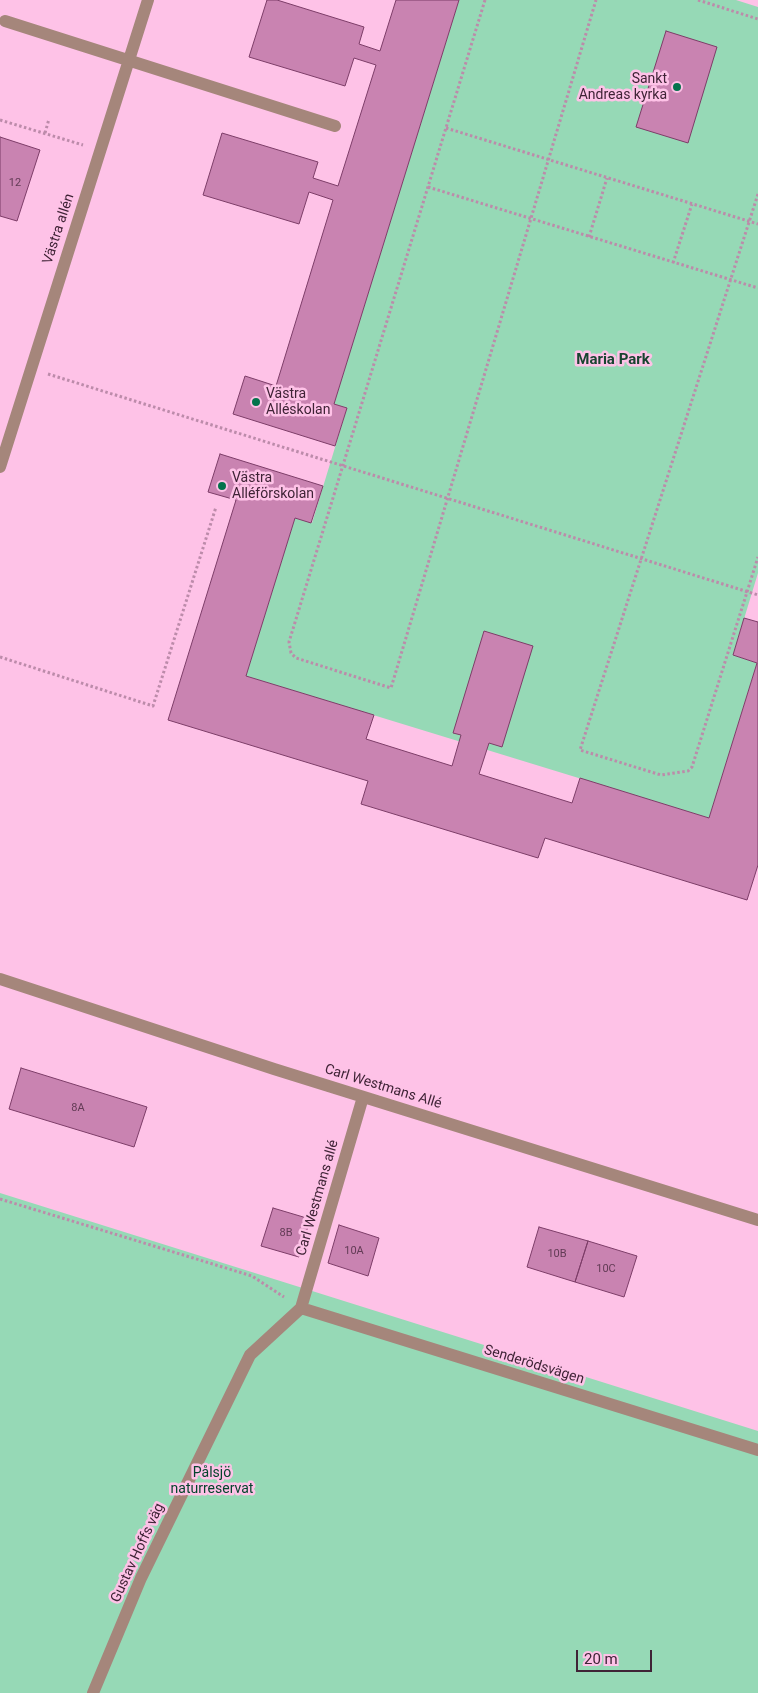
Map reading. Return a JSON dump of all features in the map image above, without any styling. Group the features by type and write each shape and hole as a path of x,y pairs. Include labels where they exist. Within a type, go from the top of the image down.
{"street":[{"name":"Västra allén","path":"0,467 148,0"},
{"path":"5,21 335,126"},
{"name":"Carl Westmans Allé","path":"0,979 363,1097 758,1220"},
{"name":"Carl Westmans allé","path":"301,1308 363,1097"},
{"name":"Senderödsvägen","path":"301,1308 758,1450"},
{"name":"Gustav Hoffs väg","path":"93,1693 142,1578 250,1355 301,1308"}],"path":[{"path":"485,0 289,642 291,653 296,658 391,688 596,0"},
{"path":"698,0 758,18"},
{"path":"45,133 49,119"},
{"path":"0,120 100,150"},
{"path":"446,128 758,224"},
{"path":"589,236 607,178"},
{"path":"428,187 758,288"},
{"path":"758,194 580,750 662,775 682,774 692,767 758,556"},
{"path":"674,263 692,204"},
{"path":"31,369 758,595"},
{"path":"0,657 153,706 216,507"},
{"path":"0,1199 252,1276 301,1308"}],"green space":[{"path":"459,0 736,0 758,7 758,573 733,655 757,663 709,818 246,676 295,518 312,523 347,408 334,404"},
{"name":"Pålsjö naturreservat","path":"0,1193 758,1431 758,1693 0,1693"}],"building":[{"path":"267,0 277,0 364,27 359,44 380,51 396,0 459,0 334,404 347,408 335,446 233,414 245,376 276,386 333,200 309,192 299,224 203,195 222,133 318,162 313,178 338,186 376,65 354,58 345,86 249,57"},
{"name":"Sankt Andreas kyrka","path":"666,31 717,47 688,143 636,127"},
{"path":"0,137 40,150 17,221 0,216"},
{"path":"220,454 323,486 311,523 295,518 246,676 374,715 366,739 452,766 461,735 453,733 484,631 533,646 502,747 489,743 479,774 572,803 580,778 709,818 757,663 733,655 744,618 758,622 758,865 747,900 545,838 538,858 361,804 368,781 168,720 236,500 208,492"},
{"path":"21,1068 147,1107 134,1147 9,1109"},
{"path":"273,1208 310,1219 299,1257 261,1246"},
{"path":"339,1225 379,1238 368,1276 328,1263"},
{"path":"539,1227 588,1241 575,1282 527,1267"},
{"path":"588,1241 637,1256 624,1297 575,1282"}],"place":[{"name":"Sankt Andreas kyrka","path":"677,87"},
{"name":"Västra Alléskolan","path":"256,402"},
{"name":"Västra Alléförskolan","path":"222,486"}],"district":[{"name":"Maria Park","path":"613,360"}]}
